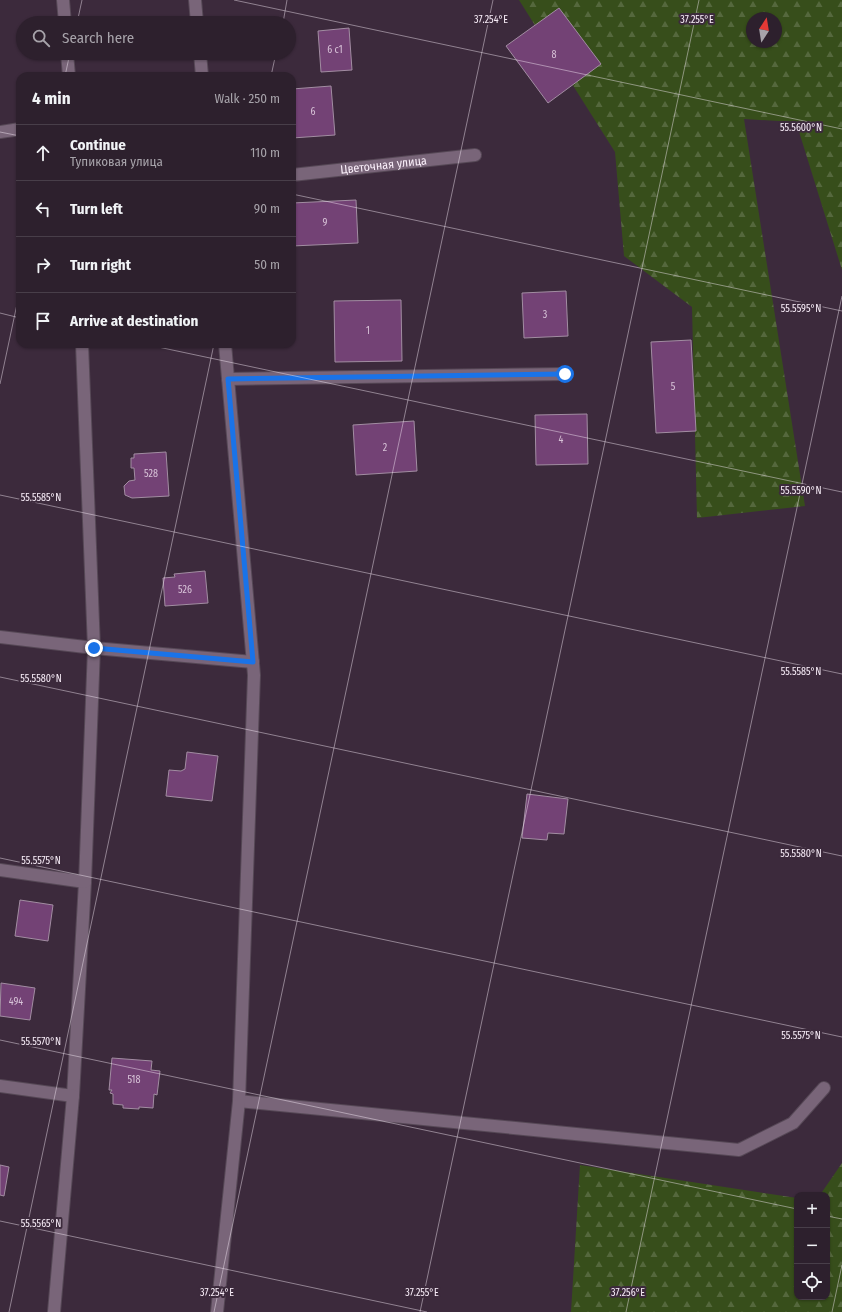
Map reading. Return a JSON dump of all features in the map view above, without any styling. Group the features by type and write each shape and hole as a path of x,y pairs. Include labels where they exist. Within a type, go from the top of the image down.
{"lane":[{"path":"63,0 64,16"},
{"path":"195,0 196,16"},
{"path":"68,60 69,72"},
{"path":"201,60 202,72"},
{"path":"0,132 16,130"},
{"name":"Цветочная улица","path":"296,175 475,155"},
{"path":"54,1312 73,1096 85,882 94,648 82,348"},
{"path":"217,1312 239,1101 254,691 253,662 225,348"},
{"path":"228,379 565,374"},
{"path":"0,637 94,648 253,662"},
{"path":"0,870 85,882"},
{"path":"0,1086 73,1096"},
{"path":"239,1101 739,1150 793,1123 824,1088"}],"green space":[{"path":"519,0 842,0 842,270 796,122 744,119 805,506 697,518 692,307 624,256 615,152"},
{"path":"842,1163 842,1312 571,1312 580,1165 794,1198 794,1300 830,1300 830,1192 822,1192"}],"building":[{"path":"559,8 601,64 548,103 506,46"},
{"path":"349,28 352,70 321,72 318,31"},
{"path":"331,86 335,135 296,138 296,89"},
{"path":"356,200 358,243 296,246 296,203"},
{"path":"566,291 568,336 524,338 522,293"},
{"path":"401,300 402,361 335,362 334,301"},
{"path":"691,340 696,431 656,433 651,342"},
{"path":"587,414 588,464 536,465 535,415"},
{"path":"414,421 417,471 356,475 353,425"},
{"path":"166,452 169,496 132,498 125,495 124,486 129,481 135,480 134,468 131,468 131,458 134,458 134,454"},
{"path":"205,571 208,603 165,606 163,578 175,577 174,574"},
{"path":"187,752 218,756 212,801 166,796 169,770 181,771 185,769"},
{"path":"527,794 568,799 564,834 548,833 547,840 522,838"},
{"path":"20,900 53,905 48,941 15,936"},
{"path":"1,983 35,988 30,1020 0,1016"},
{"path":"112,1058 152,1061 151,1070 160,1071 157,1095 154,1094 153,1108 123,1108 123,1105 113,1104 113,1094 110,1093 112,1090 109,1090"},
{"path":"0,1165 9,1167 4,1196 0,1195"}],"route":[{"path":"94,648 253,662 228,379 565,374"}]}
